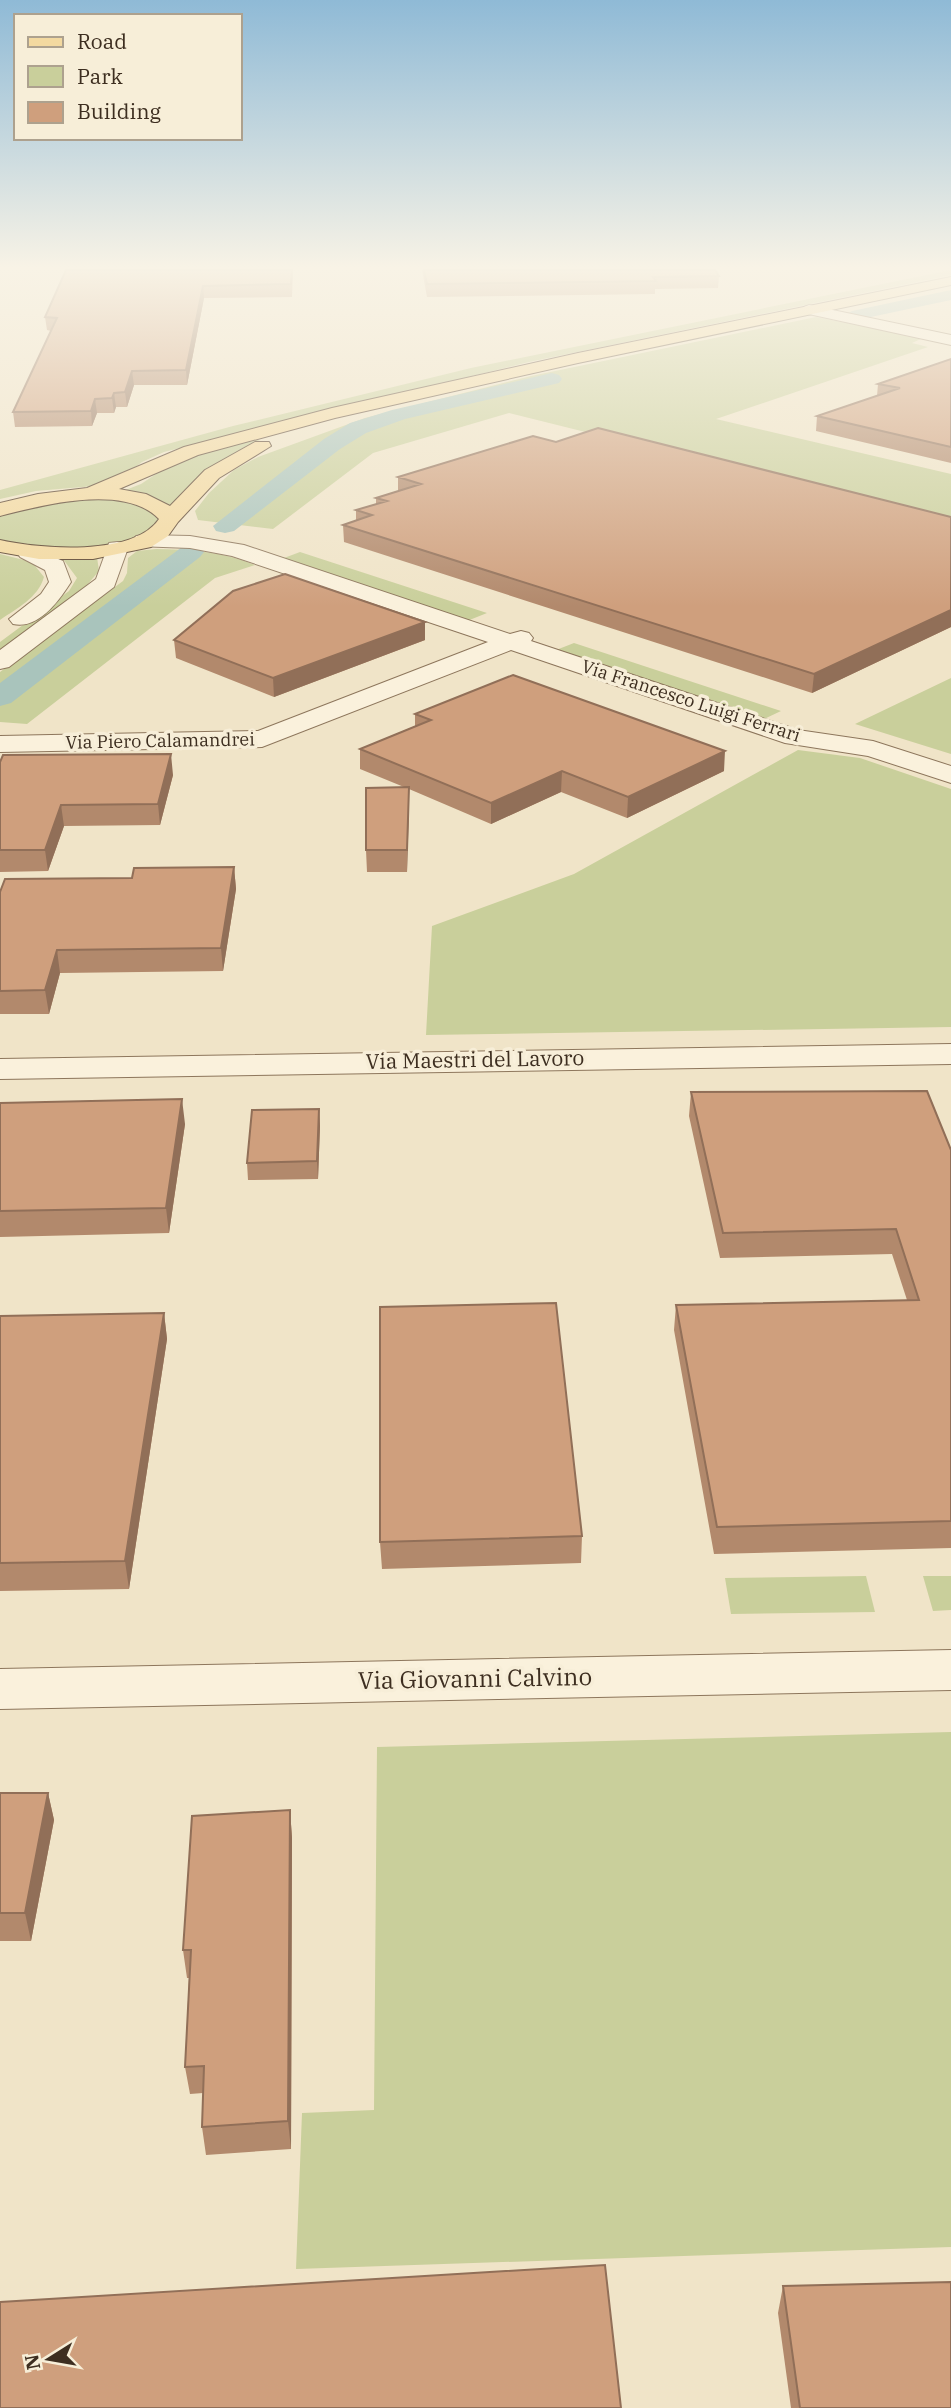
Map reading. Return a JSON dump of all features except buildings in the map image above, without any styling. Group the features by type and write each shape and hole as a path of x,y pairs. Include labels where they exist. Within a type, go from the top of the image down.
{"main road":[{"path":"91,494 124,482 165,460 199,448 332,413 474,382"},
{"path":"0,545 28,552 77,553 117,548 144,541 157,535 212,474 267,443 321,424 447,388"},
{"path":"5,507 51,497 91,494 146,501 166,512 170,520"}],"street":[{"path":"170,520 285,543 415,586"},
{"name":"Via Francesco Luigi Ferrari","path":"144,541 203,544 253,555 509,629 794,737 873,749 951,775"},
{"path":"253,555 285,543"},
{"path":"0,662 106,582 117,548"},
{"path":"0,634 48,599 60,582 55,566 28,552"},
{"path":"509,629 544,629"},
{"name":"Via Piero Calamandrei","path":"0,744 262,739 509,629"},
{"name":"Via Francesco Luigi Ferrari","path":"808,716 821,720 873,749"},
{"name":"Via Maestri del Lavoro","path":"0,1069 951,1054"},
{"name":"Via Giovanni Calvino","path":"0,1689 951,1670"}],"green space":[{"path":"412,382 446,382 164,452 142,462 128,473 94,486 36,491 0,499 0,490 233,426"},
{"path":"506,382 824,382 716,419 951,474 951,523 509,413 373,453 273,529 198,520 195,511 209,493 234,470 258,457 365,418"},
{"path":"253,438 260,441 243,449 171,509 144,494 123,491 141,484 177,460"},
{"path":"105,498 146,507 157,514 159,523 138,537 95,549 48,551 0,541 0,515 51,500"},
{"path":"156,549 207,552 255,565 215,578 27,724 0,722 0,672 123,581 127,573 128,558 137,551"},
{"path":"300,552 487,613 462,623 276,561"},
{"path":"0,554 32,562 44,577 32,597 0,620"},
{"path":"97,557 99,571 81,592 0,652 0,642 69,591 77,578 63,559"},
{"path":"574,643 781,711 758,722 551,652"},
{"path":"951,678 951,754 855,724"},
{"path":"798,750 860,758 951,789 951,1027 426,1035 432,926 574,874"},
{"path":"866,1576 875,1612 731,1614 725,1578"},
{"path":"923,1576 951,1576 951,1610 933,1611"},
{"path":"951,1732 951,2247 296,2269 302,2113 374,2110 377,1747"}],"waterway":[{"path":"225,526 332,444 358,428 399,414 537,382"},
{"path":"0,697 191,552"}]}
